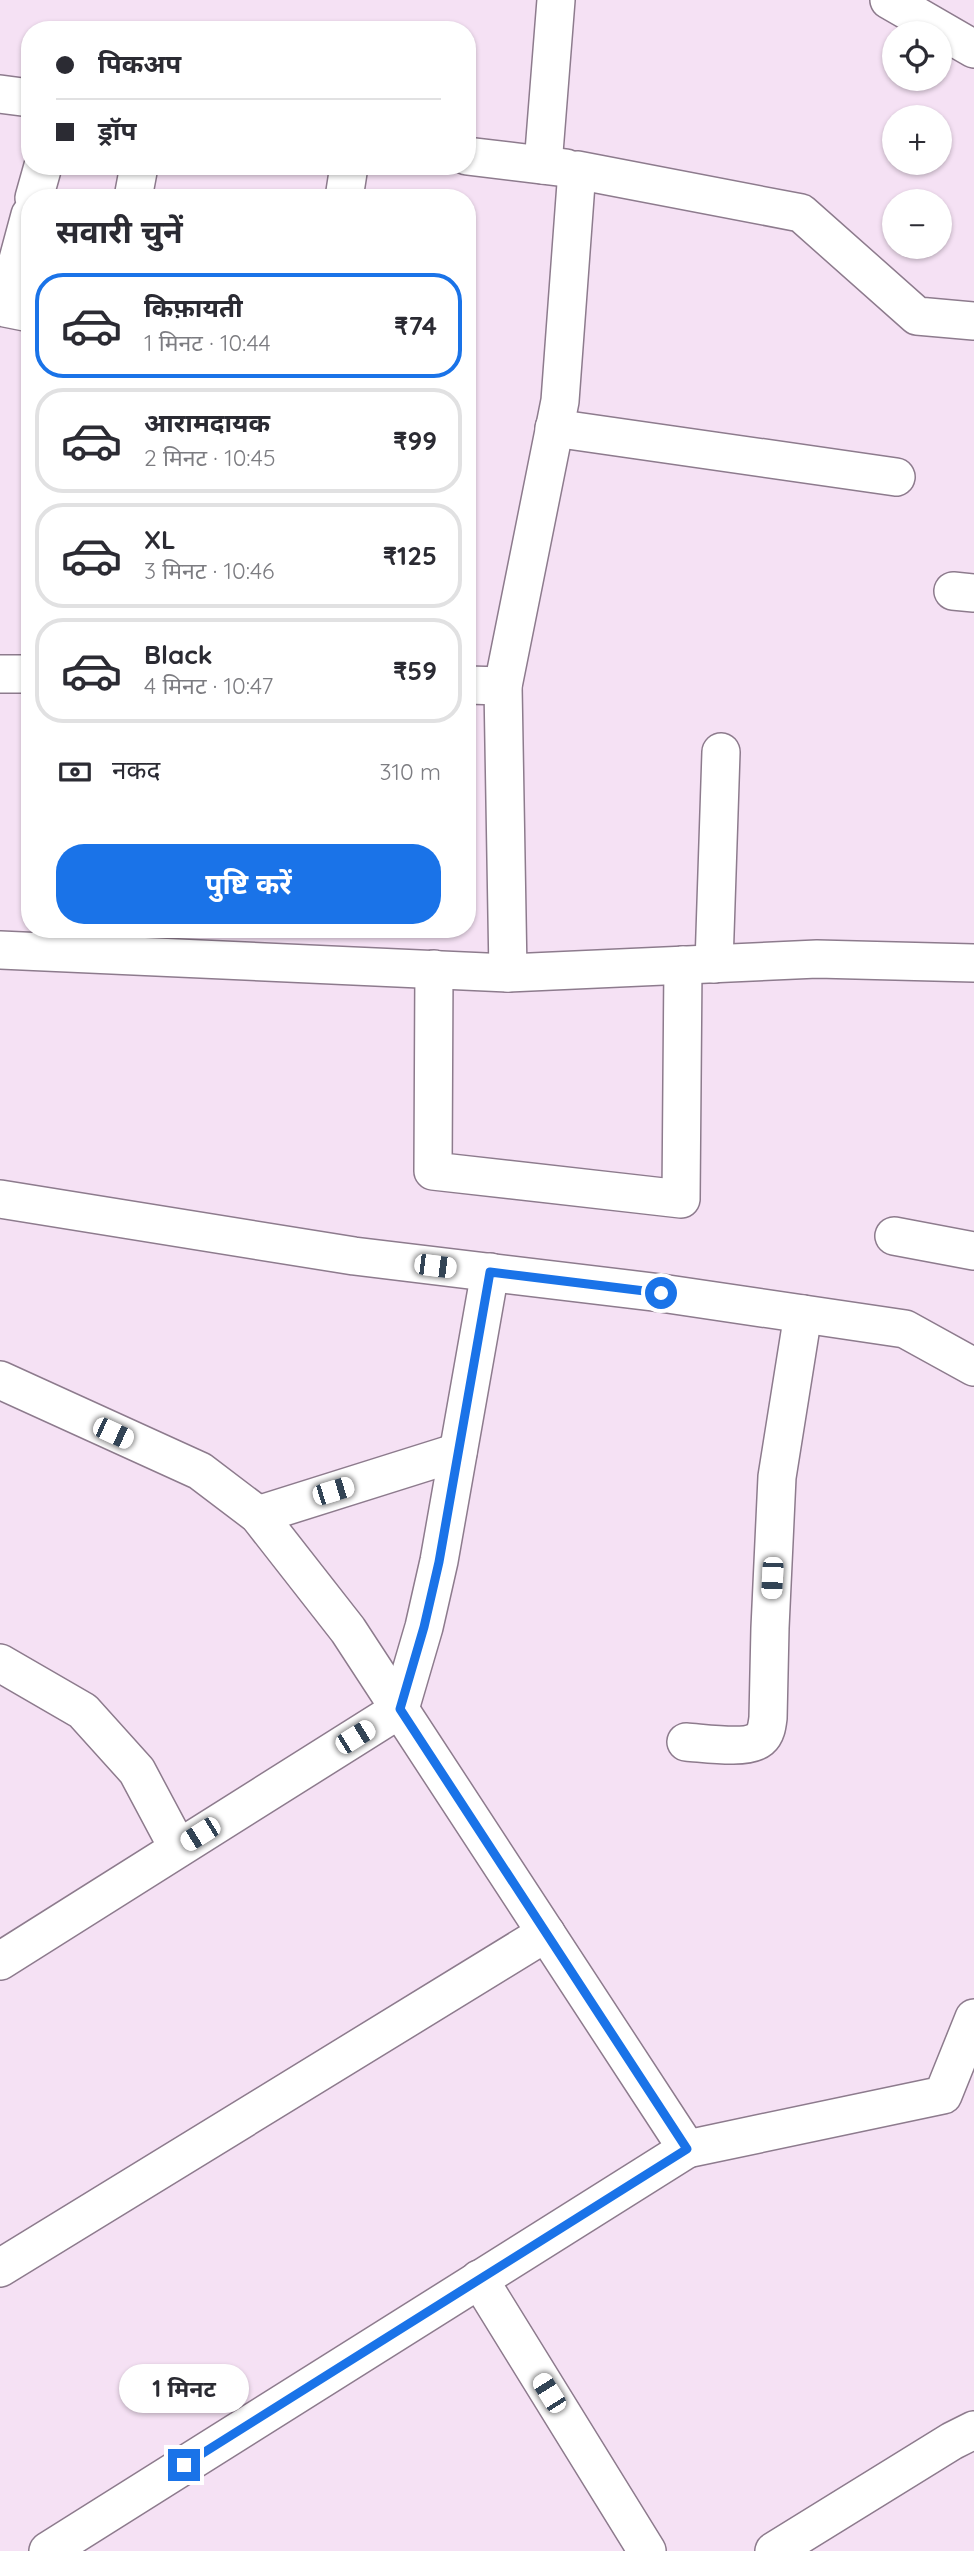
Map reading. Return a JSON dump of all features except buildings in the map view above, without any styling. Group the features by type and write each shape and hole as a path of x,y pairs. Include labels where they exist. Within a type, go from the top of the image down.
{"street":[{"path":"508,973 503,687 560,401 560,168 556,0"},
{"path":"889,0 974,49"},
{"path":"0,94 21,97"},
{"path":"476,157 560,168 801,212 918,316 974,321"},
{"path":"21,248 5,308 21,311"},
{"path":"554,428 896,477"},
{"path":"0,674 21,674"},
{"path":"476,686 503,687"},
{"path":"434,970 433,1171 681,1199 699,964 721,752"},
{"path":"0,950 508,973 817,959 974,963"},
{"path":"0,1199 354,1256 661,1293 905,1329 974,1367"},
{"path":"894,1236 974,1251"},
{"path":"0,1961 400,1709 424,1627 439,1562 490,1272"},
{"path":"687,1742 748,1745 759,1740 765,1732 768,1718 777,1477 803,1314"},
{"path":"0,1380 200,1471 258,1514 348,1630 687,2149"},
{"path":"258,1514 458,1452"},
{"path":"0,1662 83,1711 137,1771 178,1848"},
{"path":"0,2268 545,1933"},
{"path":"48,2551 687,2149 943,2095 974,2018"},
{"path":"479,2279 647,2551"},
{"path":"774,2551 974,2430"}],"route":[{"path":"184,2465 687,2149 400,1709 424,1627 439,1562 490,1272 661,1293"}]}
